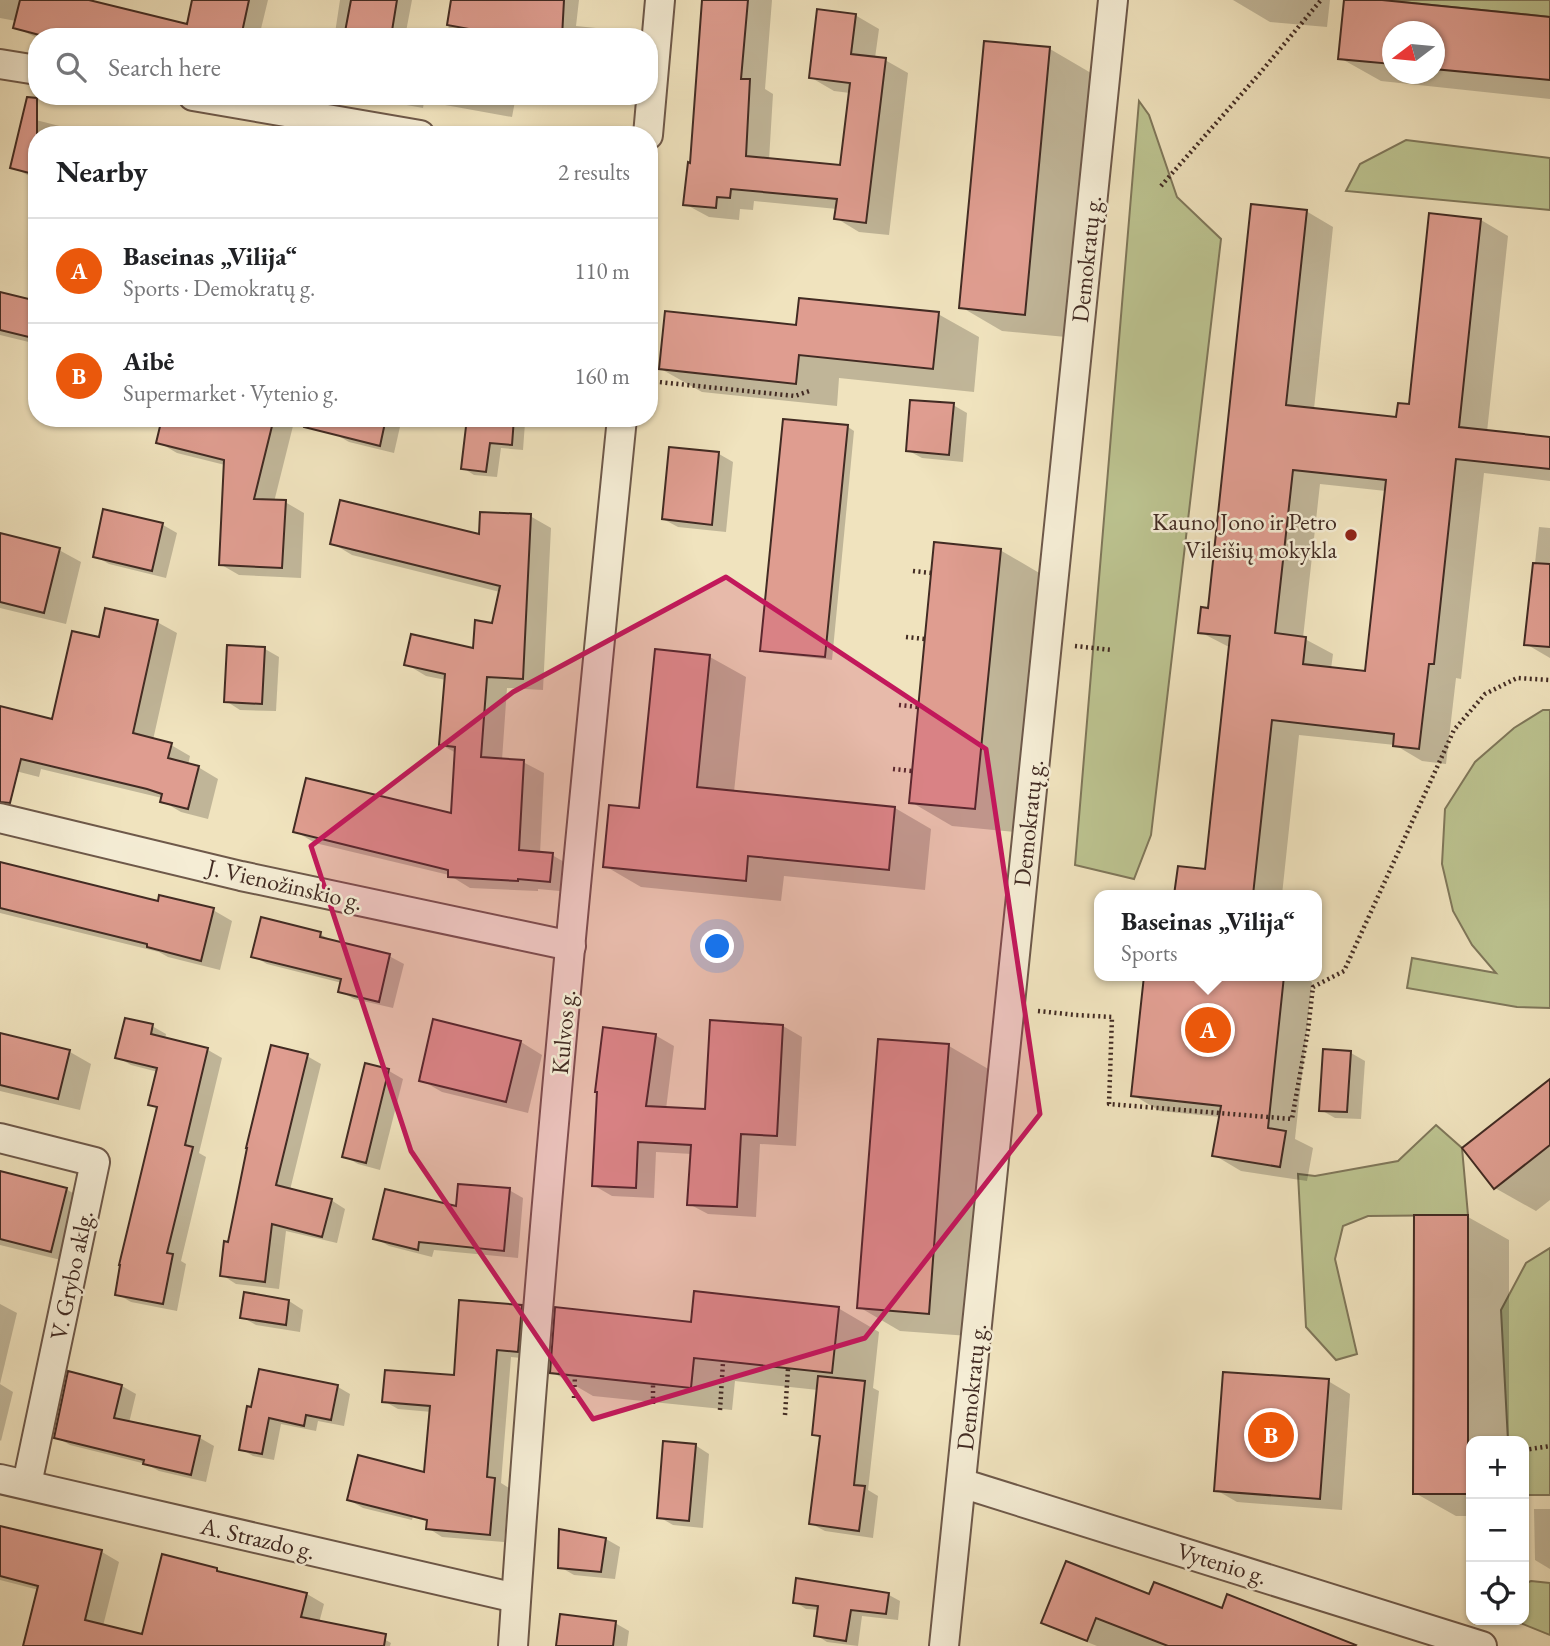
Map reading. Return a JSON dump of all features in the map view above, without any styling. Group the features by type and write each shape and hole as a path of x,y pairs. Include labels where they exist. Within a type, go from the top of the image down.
{"street":[{"path":"658,28 660,0"},
{"name":"Demokratų g.","path":"944,1646 1113,0"},
{"path":"0,64 28,69"},
{"path":"245,105 368,126"},
{"path":"649,126 651,105"},
{"name":"Kulvos g.","path":"513,1646 530,1394 621,427"},
{"name":"J. Vienožinskio g.","path":"0,818 241,876 571,946"},
{"name":"V. Grybo aklg.","path":"0,1139 95,1162 13,1482"},
{"name":"A. Strazdo g.","path":"13,1482 516,1598"},
{"name":"Vytenio g.","path":"961,1483 1482,1646"}],"path":[{"path":"1161,186 1321,0"},
{"path":"658,381 795,396 812,390"},
{"path":"913,571 931,573"},
{"path":"906,637 925,639"},
{"path":"1047,642 1112,650"},
{"path":"1010,1007 1112,1017 1109,1104 1292,1119 1313,987 1344,971 1454,730 1485,694 1517,678 1550,680"},
{"path":"899,705 918,707"},
{"path":"893,769 912,771"},
{"path":"720,1410 723,1362"},
{"path":"785,1415 788,1368"},
{"path":"574,1398 575,1376"},
{"path":"653,1384 653,1404"},
{"path":"1529,1449 1550,1446"}],"highlighted area":[{"path":"726,577 986,749 1040,1114 865,1338 593,1419 411,1151 311,846 513,692"}],"green space":[{"path":"1382,0 1550,0 1550,17"},
{"path":"1139,101 1149,115 1177,197 1221,239 1151,835 1134,879 1075,865"},
{"path":"1406,140 1550,158 1550,210 1346,191 1360,164"},
{"path":"1543,710 1550,710 1550,1008 1517,1007 1407,988 1412,958 1496,973 1472,945 1453,911 1442,864 1445,809 1475,762 1514,728"},
{"path":"1436,1125 1462,1148 1468,1215 1368,1216 1343,1226 1335,1259 1357,1354 1336,1360 1306,1327 1298,1174 1315,1176 1398,1161"},
{"path":"1550,1248 1550,1495 1529,1495 1529,1436 1508,1436 1501,1310 1526,1263"},
{"path":"1529,1582 1550,1583 1550,1635 1525,1625 1529,1625"}],"building":[{"path":"20,0 89,0 187,24 192,0 249,0 243,28 28,28 28,32 13,28"},
{"path":"351,0 397,0 392,28 346,28"},
{"path":"451,0 564,0 562,28 464,28 447,25"},
{"path":"702,0 748,0 741,79 750,79 746,156 840,165 850,83 809,78 817,9 856,14 851,54 886,58 866,223 834,219 837,199 731,189 730,198 717,197 716,208 683,205 688,162 690,163"},
{"path":"1344,0 1382,0 1550,17 1550,80 1445,70 1445,21 1382,21 1382,63 1338,59"},
{"path":"984,41 1050,47 1025,315 959,308"},
{"path":"28,97 28,105 37,105 37,126 28,126 28,173 10,168"},
{"path":"1251,204 1307,210 1286,405 1396,417 1398,403 1409,404 1429,213 1481,219 1459,427 1550,437 1550,469 1456,459 1434,664 1429,664 1419,749 1393,746 1394,734 1272,720 1254,890 1175,890 1178,866 1205,869 1230,636 1198,633 1201,607 1208,608","holes":["1293,470 1386,480 1365,671 1303,664 1306,637 1275,633"]},
{"path":"0,292 28,299 28,337 0,330"},
{"path":"799,298 939,312 933,369 799,355 796,384 659,369 665,311 796,325"},
{"path":"910,400 954,403 949,455 906,451"},
{"path":"783,419 848,425 825,657 760,651"},
{"path":"160,427 272,427 254,499 286,500 282,568 219,565 224,460 156,443"},
{"path":"304,427 384,427 380,446"},
{"path":"466,427 513,427 512,445 490,443 486,472 461,469"},
{"path":"669,447 719,452 712,525 662,519"},
{"path":"340,500 479,534 480,512 531,514 523,679 487,677 481,757 524,760 519,850 553,853 550,882 448,877 448,870 293,832 306,778 451,813 455,747 439,745 445,674 404,665 411,634 473,648 475,620 492,623 500,586 330,544"},
{"path":"103,509 163,523 152,571 93,557"},
{"path":"0,533 60,548 44,613 0,602"},
{"path":"934,542 1001,549 975,809 909,803"},
{"path":"1533,563 1550,564 1550,647 1524,645"},
{"path":"105,608 158,620 133,733 172,743 168,758 199,766 188,809 160,802 162,794 147,789 21,759 10,803 0,802 0,706 52,719 72,631 99,637"},
{"path":"227,645 265,647 262,704 224,702"},
{"path":"655,649 710,655 697,787 895,807 889,870 748,856 746,881 603,867 609,805 639,808"},
{"path":"0,862 158,901 159,895 214,908 201,961 147,947 147,944 0,908"},
{"path":"261,917 321,932 320,937 390,954 379,1002 338,992 341,979 251,957"},
{"path":"1143,981 1283,981 1268,1128 1286,1131 1280,1167 1212,1156 1221,1106 1131,1096"},
{"path":"125,1018 153,1024 151,1034 208,1048 185,1145 193,1147 167,1253 173,1254 163,1304 115,1295 119,1265 157,1107 148,1105 157,1068 115,1058"},
{"path":"433,1019 521,1041 506,1102 419,1081"},
{"path":"710,1020 783,1025 777,1136 741,1134 737,1207 687,1205 691,1145 638,1142 636,1188 592,1186 595,1092 603,1027 656,1034 646,1106 705,1109"},
{"path":"0,1033 70,1050 58,1099 0,1085"},
{"path":"878,1039 949,1044 929,1314 857,1308"},
{"path":"271,1045 308,1054 276,1185 332,1199 322,1237 272,1224 265,1282 220,1276 224,1241 228,1242 246,1148"},
{"path":"1323,1049 1351,1051 1347,1112 1319,1111"},
{"path":"365,1063 389,1069 366,1163 342,1157"},
{"path":"1550,1079 1550,1145 1494,1189 1462,1148"},
{"path":"0,1171 67,1188 51,1252 0,1239"},
{"path":"458,1184 510,1188 504,1251 419,1242 418,1250 373,1239 385,1189 456,1206"},
{"path":"1414,1215 1468,1215 1466,1494 1413,1494"},
{"path":"694,1291 839,1307 832,1373 694,1358 691,1388 550,1373 555,1307 691,1322"},
{"path":"244,1292 289,1300 286,1325 240,1318"},
{"path":"459,1300 522,1305 518,1352 497,1350 487,1477 495,1478 490,1535 426,1529 427,1520 347,1500 358,1455 424,1472 430,1406 382,1402 385,1370 454,1375"},
{"path":"259,1369 338,1385 331,1420 306,1415 304,1426 269,1418 262,1454 239,1450 247,1406 251,1407"},
{"path":"68,1371 122,1385 114,1418 200,1436 191,1475 143,1464 144,1460 54,1438"},
{"path":"1223,1372 1329,1379 1320,1499 1214,1491"},
{"path":"818,1376 865,1381 854,1485 865,1486 859,1531 809,1524 820,1436 812,1435"},
{"path":"663,1441 696,1444 689,1521 657,1518"},
{"path":"0,1526 102,1550 85,1620 142,1634 162,1554 217,1568 217,1571 307,1593 301,1617 386,1634 384,1646 23,1646 38,1586 0,1576"},
{"path":"559,1529 606,1538 601,1572 558,1568"},
{"path":"1066,1561 1149,1594 1154,1582 1222,1608 1227,1594 1356,1645 1168,1646 1096,1618 1087,1641 1041,1623"},
{"path":"796,1578 889,1593 886,1614 851,1610 846,1641 814,1636 818,1606 793,1603"},
{"path":"560,1614 616,1621 613,1646 556,1646"}],"place":[{"name":"Kauno Jono ir Petro Vileišių mokykla","path":"1351,535"},
{"name":"Baseinas „Vilija“","path":"1208,1030"},
{"name":"Aibė","path":"1271,1435"}]}
